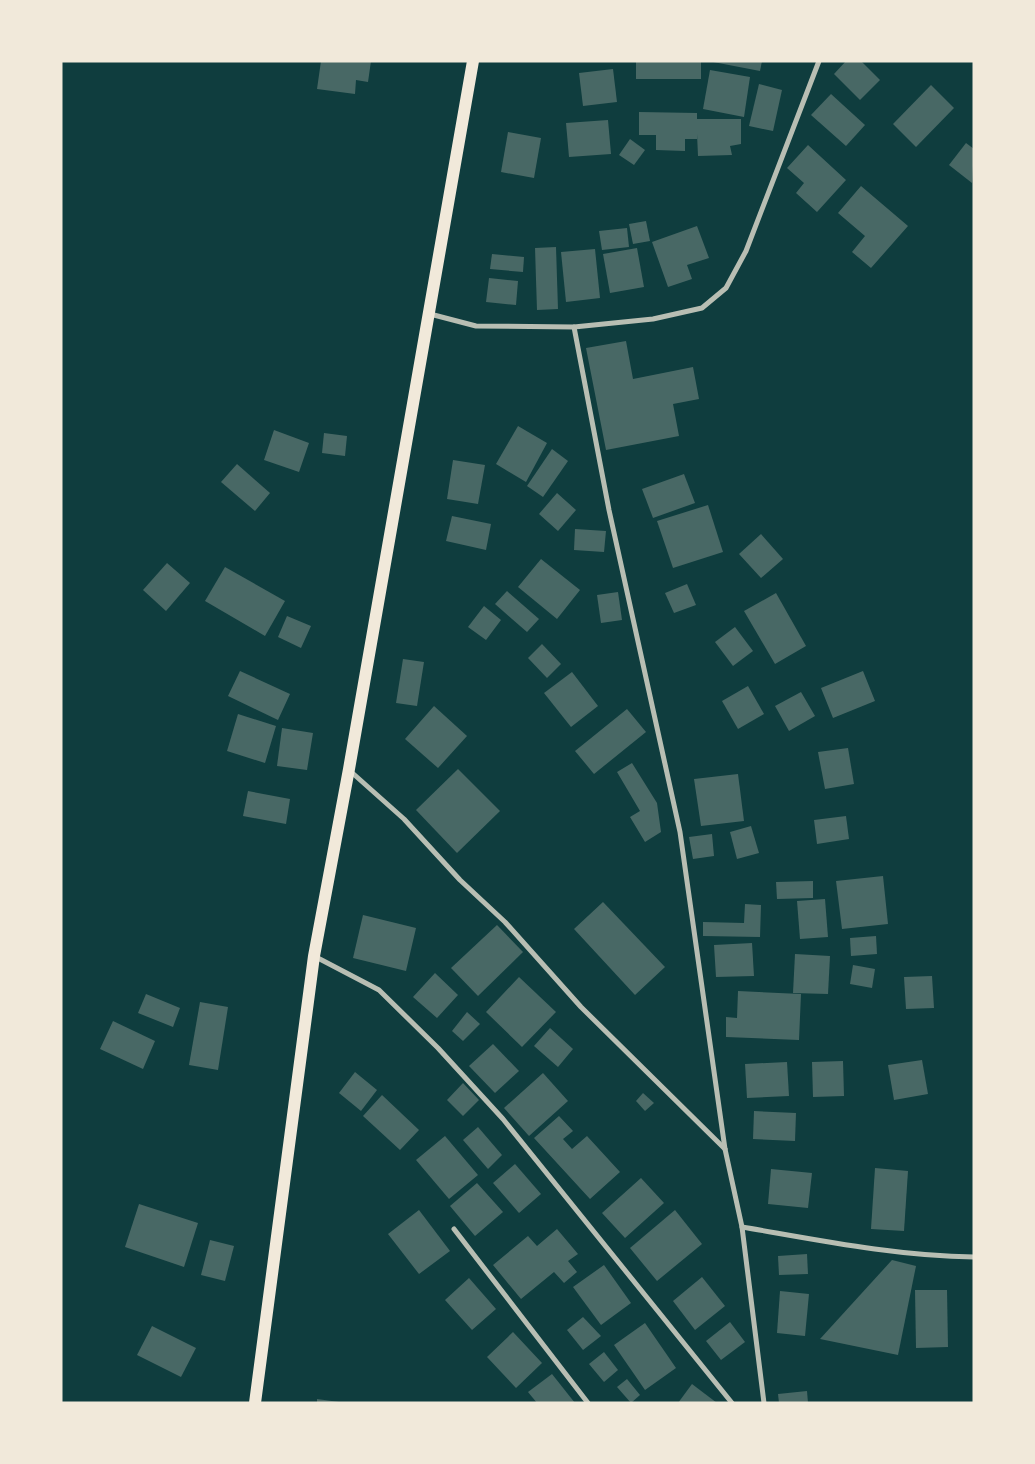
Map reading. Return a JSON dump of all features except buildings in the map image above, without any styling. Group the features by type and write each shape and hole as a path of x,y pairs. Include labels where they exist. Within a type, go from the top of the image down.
{"main road":[{"path":"255,1403 314,956 349,769 473,61"}],"street":[{"path":"428,314 476,326 574,327 653,318 702,308 726,288 746,251 819,61"},
{"path":"574,327 609,510 680,832 725,1149 742,1227 764,1403"},
{"path":"349,769 404,819 460,880 505,922 581,1007 725,1149"},
{"path":"314,956 379,990 438,1048 503,1119 732,1403"},
{"path":"742,1227 941,1257 974,1257"},
{"path":"454,1229 588,1403"}]}
